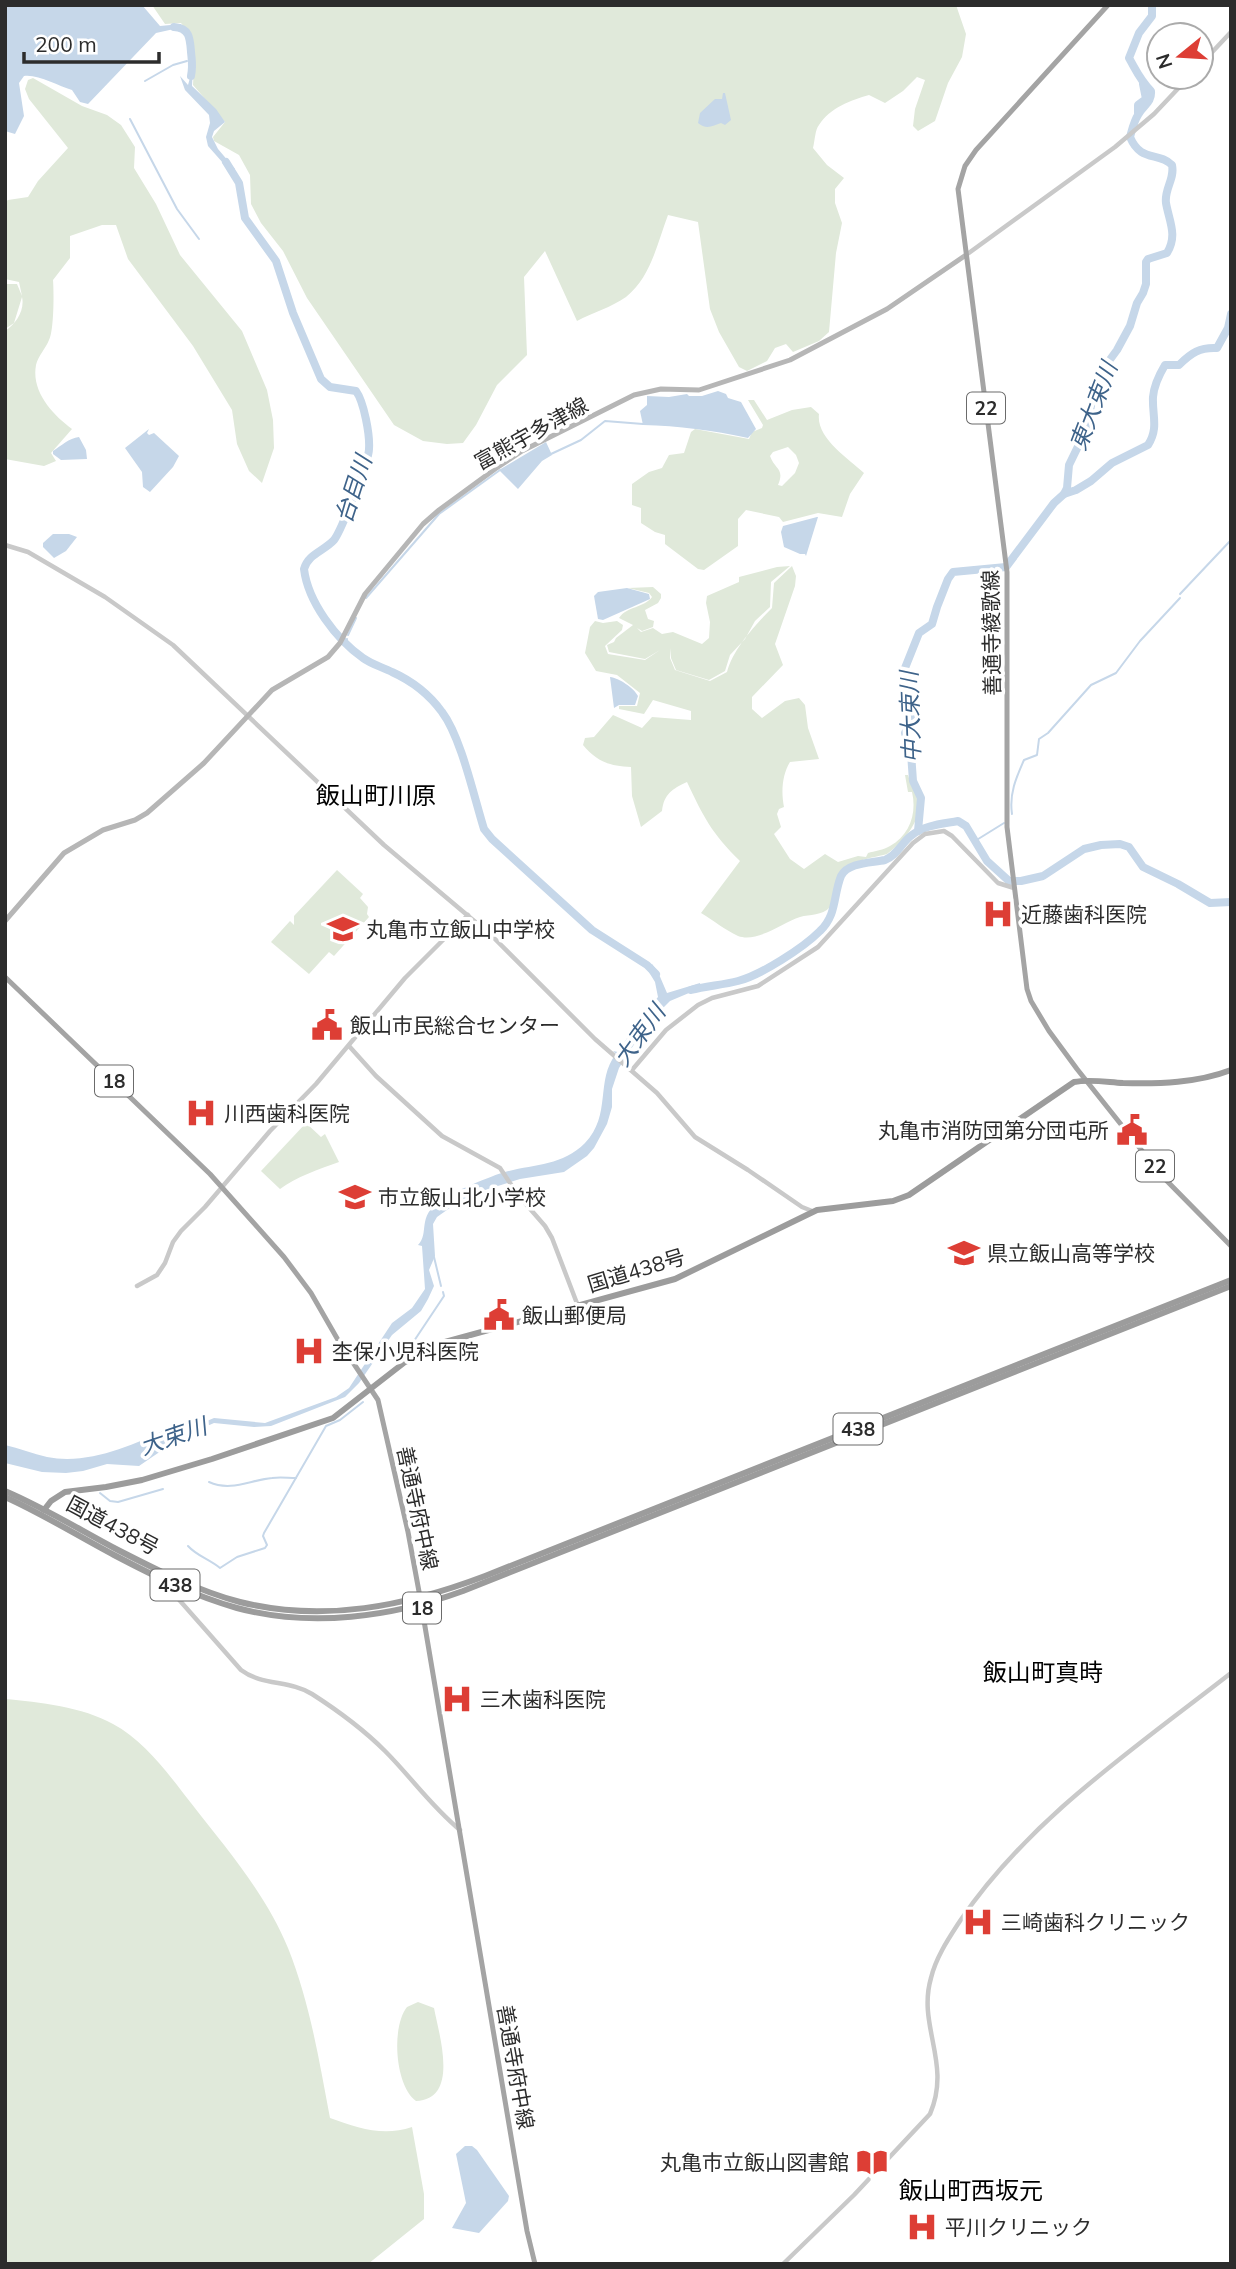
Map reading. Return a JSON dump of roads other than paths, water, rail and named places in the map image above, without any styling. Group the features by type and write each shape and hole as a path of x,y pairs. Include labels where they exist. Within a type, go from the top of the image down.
{"highway":[{"name":"国道438号","path":"43,1511 65,1492 142,1480 321,1423 337,1416 405,1362 445,1342 685,1276 813,1212 832,1207 893,1201 909,1195 1066,1086 1087,1080 1137,1083 1184,1081 1215,1076 1231,1070"},
{"name":"国道438号","path":"5,1491 176,1582 239,1608 279,1615 346,1617 396,1611 1231,1280"},
{"name":"国道438号","path":"421,1601 463,1591 1231,1286"},
{"name":"国道438号","path":"5,1497 43,1511"}],"main road":[{"name":"善通寺綾歌線","path":"1108,5 976,150 965,166 958,189 1007,572 1006,803 1014,887 1025,977 1031,1001 1049,1031 1162,1176 1231,1246"},
{"name":"富熊宇多津線","path":"5,921 64,853 103,830 135,820 146,813 189,777 272,690 328,657 340,643 365,594 424,524 485,476 522,451 634,395 661,389 699,390 790,360 887,309 967,255"},
{"name":"善通寺府中線","path":"5,977 222,1186 303,1281 378,1400 408,1530 421,1601 534,2264"}],"street":[{"path":"1215,49 1231,32"},
{"path":"967,255 1139,128 1175,91"},
{"path":"5,545 28,552 105,597 163,638 194,664 394,854 468,915 614,1056 657,1093 699,1140 813,1212"},
{"path":"632,1070 666,1030 698,1005 712,998 758,986 818,947 872,886 925,834 944,831 998,883 1014,887"},
{"path":"137,1286 150,1281 162,1270 177,1237 270,1131 316,1084 405,978 468,915"},
{"path":"349,1046 376,1076 442,1136 494,1164 503,1174 552,1238 578,1306"},
{"path":"176,1582 173,1594 242,1670 256,1678 299,1687 313,1695 386,1751 430,1802 460,1830"},
{"path":"783,2264 854,2195 930,2114 936,2101 939,2082 928,2013 930,1980 940,1955 975,1899 1014,1852 1094,1780 1231,1673"}],"water":[{"path":"5,5 142,5 160,26 181,24 183,27 156,33 88,104 80,102 72,90 42,78 24,76 19,83 24,116 15,134 5,131"},
{"path":"193,67 192,86 216,109 225,122 214,131 212,137 218,149 235,169 231,172 208,146 206,137 209,115 185,90 180,76 188,85"},
{"path":"723,93 731,120 725,125 721,123 709,127 698,123 700,113 715,99 722,99"},
{"path":"718,391 741,402 756,429 748,438 696,429 643,425 640,411 647,405 647,396 702,396"},
{"path":"149,429 149,435 154,433 179,456 173,467 150,492 143,487 142,472 125,448"},
{"path":"79,437 86,450 87,459 61,460 53,454 53,451 65,442"},
{"path":"546,442 552,455 542,461 518,489 499,470"},
{"path":"818,517 806,556 784,547 781,532 783,526"},
{"path":"53,534 77,537 66,551 54,558 43,547 43,543"},
{"path":"627,588 649,594 650,599 603,620 598,619 594,596 598,592"},
{"path":"610,677 622,681 636,693 638,696 635,705 619,705 614,708"},
{"path":"652,964 667,993 700,983 701,991 670,1001 647,1024 619,1068 612,1089 612,1107 607,1124 594,1148 564,1172 520,1179 488,1189 454,1205 437,1217 433,1224 435,1256 429,1270 434,1286 428,1299 421,1311 392,1335 359,1383 345,1397 271,1426 214,1423 180,1438 139,1466 107,1464 66,1473 42,1472 5,1463 5,1445 62,1459 93,1456 139,1442 167,1429 176,1434 214,1418 265,1423 336,1397 349,1388 392,1323 412,1308 425,1289 422,1246 418,1245 433,1206 454,1193 491,1177 567,1156 585,1143 593,1132 601,1109 606,1075 616,1054 613,1051 618,1052 658,997 655,982 647,969"},
{"path":"465,2146 472,2146 477,2150 509,2196 508,2201 479,2233 452,2228 466,2203 456,2154"}],"waterway":[{"name":"東大束川","path":"1064,494 1069,465 1087,428 1092,400 1106,365 1130,326 1143,293 1146,284 1146,262 1167,253 1172,240 1166,203 1172,165 1161,158 1144,154 1130,137 1151,91 1129,58 1139,33 1152,16 1152,5"},
{"name":"台目川","path":"174,27 186,32 189,39 191,76"},
{"path":"145,81 173,65 187,61"},
{"path":"1138,113 1138,105 1146,99 1143,84"},
{"path":"130,119 177,209 199,239"},
{"name":"台目川","path":"226,162 239,183 245,218 276,261 293,313 321,379 330,387 356,391 366,419 369,449 360,481 338,534 330,544 313,556 304,569 317,607 353,650 369,662 413,684 432,699 442,712 461,752 484,829 492,839 592,930 647,965 656,974"},
{"name":"中大束川","path":"918,831 921,798 913,781 911,753 905,733 913,718 904,682 905,668 919,633 932,624 948,579 953,572 1006,567 1054,503 1064,494 1076,490 1112,463 1148,445 1154,427 1154,388 1165,365 1179,365 1196,352 1217,348 1228,328 1231,314"},
{"path":"551,454 581,440 605,421 643,424"},
{"path":"366,598 439,514 500,470"},
{"path":"1180,594 1231,540"},
{"path":"1012,814 1011,800 1016,780 1024,760 1037,755 1039,739 1048,733 1091,685 1116,673 1140,641 1180,598"},
{"path":"348,635 356,618"},
{"name":"台目川","path":"346,643 347,639"},
{"name":"大束川","path":"691,990 738,981 781,960 813,938 825,925 832,912 838,883 844,871 889,858 908,838 922,829 958,821 966,826 987,861 1009,881 1043,876 1084,849 1120,844 1129,847 1143,867 1210,903 1231,902"},
{"path":"975,841 1004,823"},
{"path":"434,1257 441,1286"},
{"path":"402,1359 444,1296 443,1292"},
{"path":"188,1546 220,1568 237,1557 265,1548 267,1545 264,1533 326,1426 340,1420 363,1402"},
{"path":"209,1482 233,1486 272,1478 296,1478"},
{"path":"100,1493 110,1501 118,1502 163,1489"}],"place":[{"name":"近藤歯科医院","path":"998,914"},
{"name":"丸亀市立飯山中学校","path":"343,929"},
{"name":"飯山市民総合センター","path":"327,1025"},
{"name":"川西歯科医院","path":"201,1113"},
{"name":"丸亀市消防団第分団屯所","path":"1132,1130"},
{"name":"市立飯山北小学校","path":"355,1197"},
{"name":"県立飯山高等学校","path":"964,1253"},
{"name":"飯山郵便局","path":"499,1315"},
{"name":"杢保小児科医院","path":"309,1351"},
{"name":"三木歯科医院","path":"457,1699"},
{"name":"三崎歯科クリニック","path":"978,1922"},
{"name":"丸亀市立飯山図書館","path":"872,2162"},
{"name":"平川クリニック","path":"922,2227"}],"district":[{"name":"飯山町川原","path":"376,795"},
{"name":"飯山町真時","path":"1043,1672"},
{"name":"飯山町西坂元","path":"971,2190"}]}
